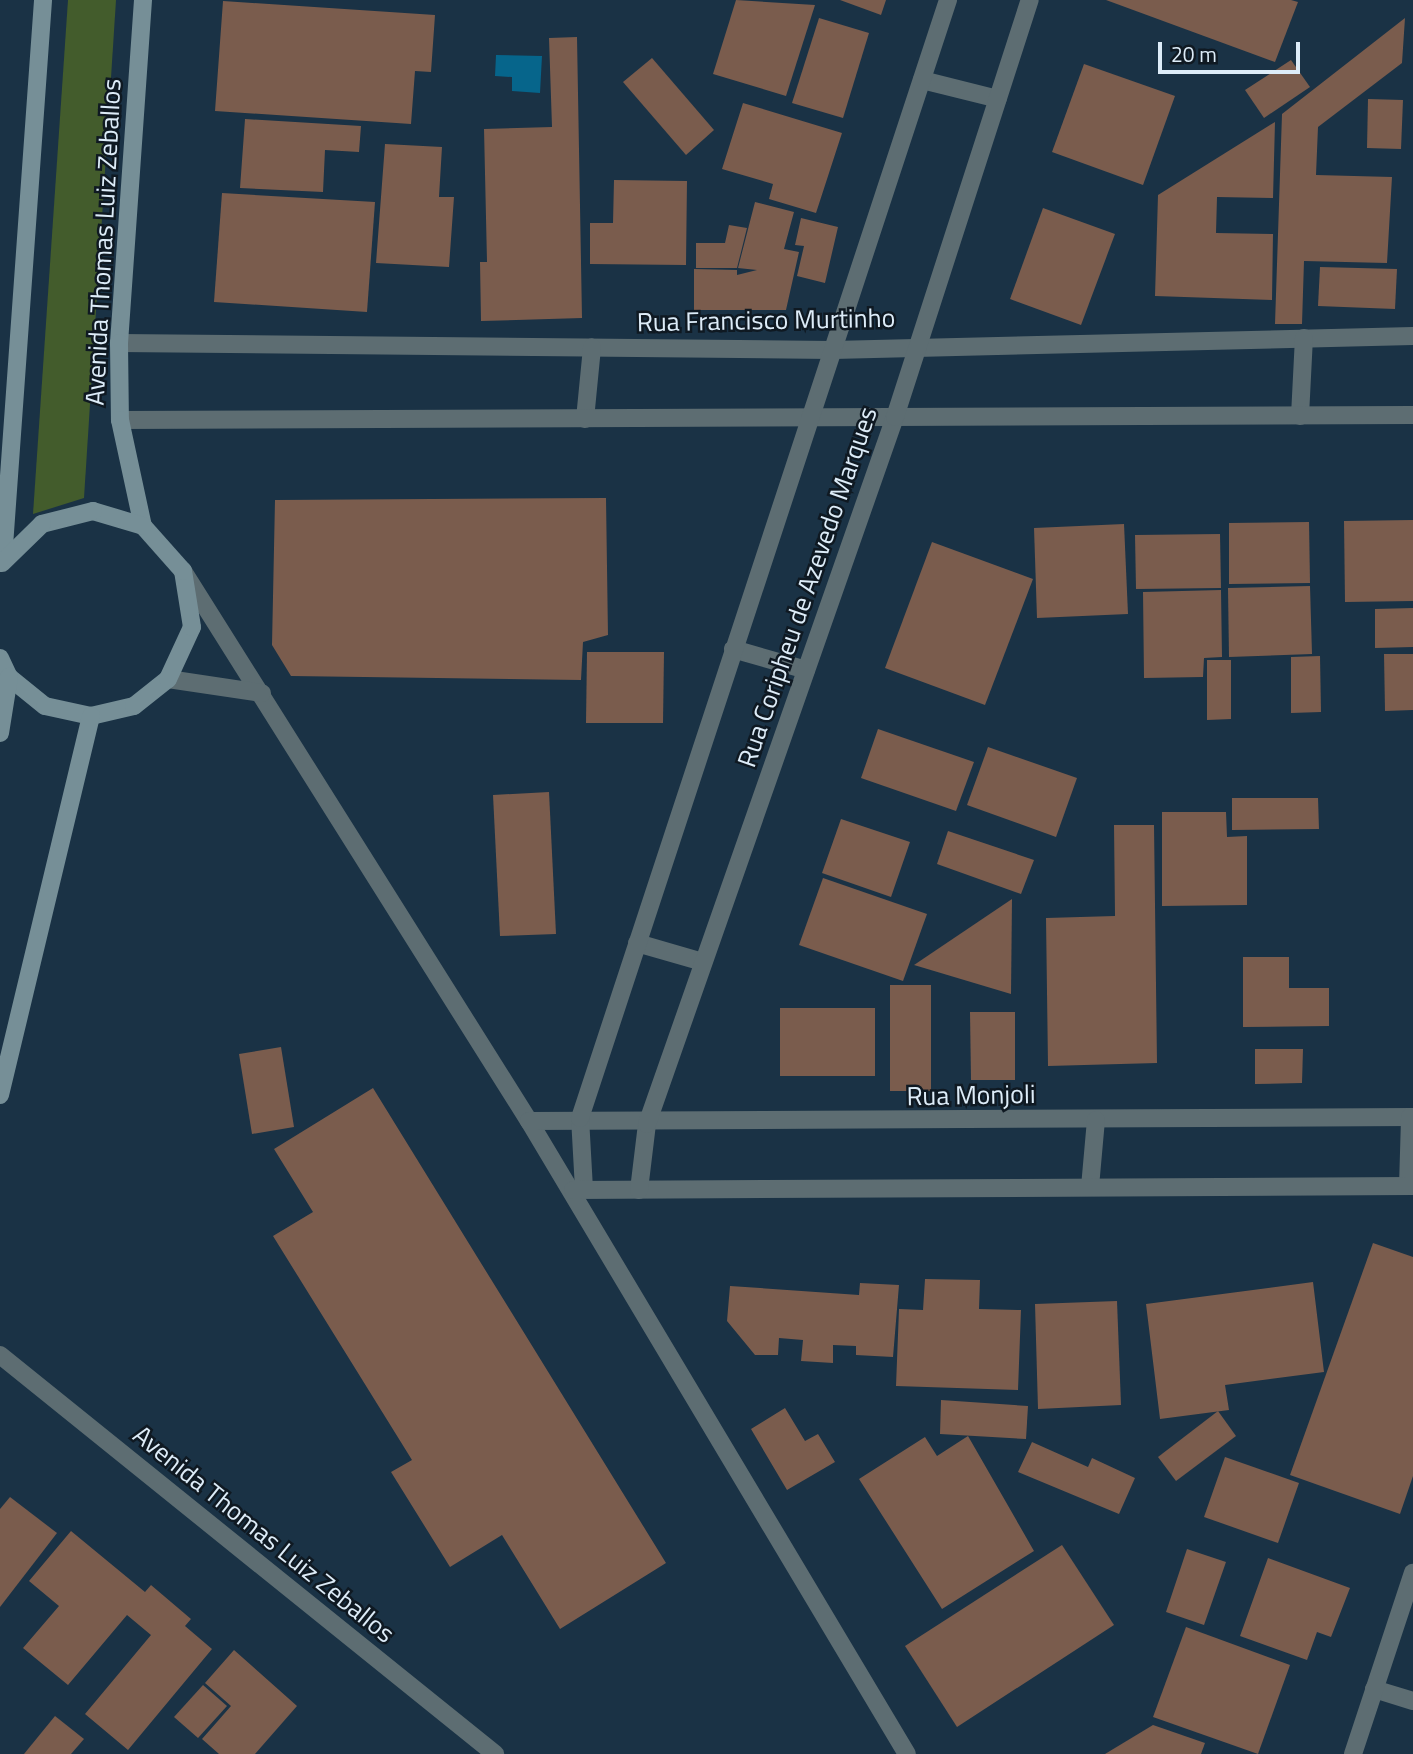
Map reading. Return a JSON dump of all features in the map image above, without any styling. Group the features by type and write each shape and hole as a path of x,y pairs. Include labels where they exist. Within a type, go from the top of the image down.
{"main road":[{"path":"2,565 43,0"},
{"name":"Avenida Thomas Luiz Zeballos","path":"143,0 119,344 120,420 144,526"},
{"path":"0,659 9,677 46,706 91,716 134,706 168,679 192,627 183,571 144,526 93,511 42,524 2,565"},
{"path":"0,733 9,677"},
{"path":"0,1095 91,716"}],"street":[{"name":"Rua Coripheu de Azevedo Marques","path":"577,1189 580,1118 948,0"},
{"name":"Rua Coripheu de Azevedo Marques","path":"639,1190 646,1124 920,344 1030,0"},
{"path":"922,80 998,99"},
{"name":"Rua Francisco Murtinho","path":"119,344 833,350 920,344 1413,337"},
{"path":"1300,416 1304,338"},
{"path":"585,419 592,347"},
{"path":"120,420 1413,415"},
{"path":"183,571 529,1121 577,1189 907,1754"},
{"path":"733,649 806,670"},
{"path":"168,679 261,693"},
{"path":"637,943 703,962"},
{"path":"577,1189 1411,1186 1412,1117"},
{"name":"Rua Monjoli","path":"529,1121 580,1118 646,1124 1412,1117"},
{"path":"1090,1187 1096,1120"},
{"name":"Avenida Thomas Luiz Zeballos","path":"0,1354 495,1754"},
{"path":"1353,1754 1413,1573"},
{"path":"1374,1689 1413,1701"}],"green space":[{"path":"68,0 116,0 84,498 33,514"}],"water":[{"path":"496,55 542,56 540,93 512,91 512,77 495,76"}],"building":[{"path":"736,0 815,5 786,96 713,74"},
{"path":"840,0 886,0 881,15"},
{"path":"1106,0 1291,0 1298,2 1275,62"},
{"path":"223,1 435,15 431,72 415,71 411,124 215,111"},
{"path":"819,18 869,33 843,118 792,103"},
{"path":"1405,18 1402,63 1318,127 1316,175 1392,177 1387,263 1304,261 1302,324 1275,324 1282,114"},
{"path":"577,37 582,318 481,321 480,262 487,262 484,129 552,127 549,38"},
{"path":"652,58 714,130 686,155 623,82"},
{"path":"1291,60 1310,87 1264,118 1245,90"},
{"path":"1084,64 1175,96 1143,185 1052,152"},
{"path":"1368,99 1403,100 1401,149 1367,148"},
{"path":"743,103 842,133 816,213 769,199 773,184 722,169"},
{"path":"245,119 361,126 359,152 325,150 323,192 240,188"},
{"path":"1275,122 1273,198 1217,197 1216,233 1273,234 1272,300 1155,296 1158,195"},
{"path":"385,144 442,147 439,197 454,197 449,267 376,263"},
{"path":"614,180 687,181 686,265 590,264 590,223 613,223"},
{"path":"222,193 375,202 367,312 214,302"},
{"path":"755,202 794,212 784,249 799,252 786,310 694,310 694,269 737,270 737,275 757,270 738,268"},
{"path":"1043,208 1115,234 1081,325 1010,299"},
{"path":"801,218 838,227 825,283 797,276 804,246 795,245"},
{"path":"729,225 747,228 737,268 696,268 696,243 725,243"},
{"path":"1320,267 1397,269 1395,309 1318,306"},
{"path":"606,498 608,635 583,642 581,680 291,676 272,645 275,500"},
{"path":"1413,520 1413,601 1345,602 1344,521"},
{"path":"1309,522 1310,583 1229,584 1229,523"},
{"path":"1124,524 1128,614 1037,618 1034,528"},
{"path":"1220,534 1221,588 1136,589 1135,535"},
{"path":"932,542 1033,579 985,705 885,668"},
{"path":"1310,586 1312,654 1229,657 1228,588"},
{"path":"1221,590 1222,657 1204,658 1203,677 1144,678 1143,592"},
{"path":"1413,608 1413,647 1375,648 1375,609"},
{"path":"587,652 664,652 663,723 586,723"},
{"path":"1384,654 1413,654 1413,710 1385,711"},
{"path":"1320,656 1321,712 1291,713 1291,657"},
{"path":"1207,660 1231,660 1231,719 1207,720"},
{"path":"878,729 974,762 956,811 861,778"},
{"path":"988,747 1077,778 1056,837 967,805"},
{"path":"549,792 556,934 500,936 493,795"},
{"path":"1232,798 1318,798 1319,829 1232,830"},
{"path":"1162,812 1226,812 1227,837 1247,836 1247,905 1162,906"},
{"path":"841,819 910,842 891,897 822,873"},
{"path":"1114,825 1154,825 1157,1063 1048,1066 1046,918 1115,916"},
{"path":"948,831 1034,860 1021,894 937,864"},
{"path":"823,878 927,914 903,981 799,945"},
{"path":"1012,899 1011,994 914,965"},
{"path":"1243,957 1289,957 1289,988 1329,988 1329,1026 1243,1027"},
{"path":"890,985 931,985 931,1091 890,1091"},
{"path":"780,1008 875,1008 875,1076 780,1076"},
{"path":"970,1012 1015,1012 1015,1080 971,1080"},
{"path":"281,1047 294,1127 252,1134 239,1054"},
{"path":"1255,1049 1303,1049 1302,1083 1255,1084"},
{"path":"373,1088 666,1563 560,1629 502,1535 450,1567 391,1472 412,1460 273,1236 313,1212 274,1149"},
{"path":"1373,1243 1413,1257 1413,1476 1400,1514 1290,1475"},
{"path":"925,1279 980,1280 979,1309 1021,1310 1018,1390 896,1386 899,1309 923,1310"},
{"path":"1313,1282 1324,1372 1225,1385 1229,1410 1160,1419 1146,1304"},
{"path":"860,1283 899,1285 893,1357 856,1355 856,1346 833,1345 833,1363 801,1361 803,1340 779,1338 778,1355 755,1355 727,1321 730,1286 859,1295"},
{"path":"1117,1301 1121,1405 1038,1409 1035,1304"},
{"path":"941,1400 1028,1406 1026,1439 940,1434"},
{"path":"785,1408 805,1441 818,1434 835,1462 787,1490 751,1429"},
{"path":"1218,1411 1236,1436 1176,1481 1158,1457"},
{"path":"968,1436 1034,1551 942,1609 859,1479 925,1437 937,1456"},
{"path":"1032,1442 1088,1467 1092,1458 1135,1478 1119,1514 1018,1472"},
{"path":"1225,1457 1299,1483 1278,1543 1204,1517"},
{"path":"10,1497 57,1533 0,1607 0,1509"},
{"path":"71,1531 145,1592 151,1585 191,1619 185,1626 212,1649 128,1750 85,1714 151,1635 127,1615 68,1685 23,1648 59,1606 29,1581"},
{"path":"1062,1545 1114,1625 957,1727 905,1646"},
{"path":"1187,1549 1226,1562 1204,1625 1166,1612"},
{"path":"1268,1558 1350,1588 1331,1637 1317,1632 1307,1660 1240,1636"},
{"path":"1186,1627 1290,1665 1258,1754 1153,1717"},
{"path":"234,1650 297,1706 255,1754 219,1754 202,1739 231,1706 205,1683"},
{"path":"203,1685 227,1706 198,1738 174,1717"},
{"path":"55,1716 84,1739 71,1754 24,1754"},
{"path":"1153,1725 1205,1743 1201,1754 1105,1754"}]}
